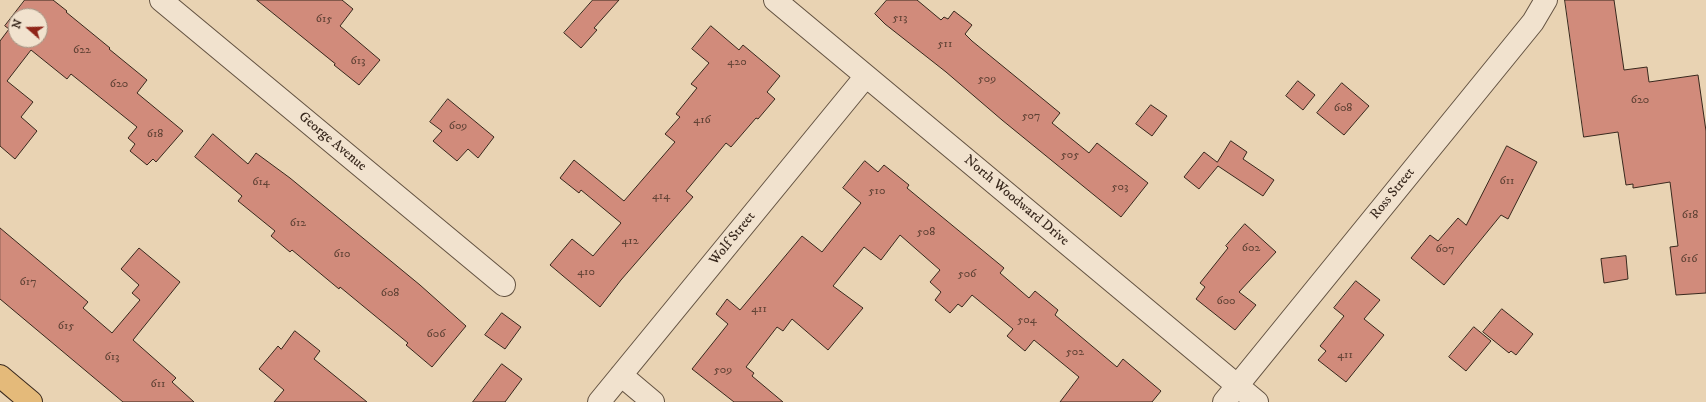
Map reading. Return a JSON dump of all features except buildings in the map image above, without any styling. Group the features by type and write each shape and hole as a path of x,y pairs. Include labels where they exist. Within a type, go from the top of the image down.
{"main road":[{"path":"0,376 31,402"}],"street":[{"name":"George Avenue","path":"161,0 504,285"},
{"name":"North Woodward Drive","path":"775,0 866,76 1230,394 1257,402"},
{"name":"Ross Street","path":"1230,394 1533,22 1546,0"},
{"name":"Wolf Street","path":"599,402 866,76"},
{"path":"621,376 653,402"}]}
